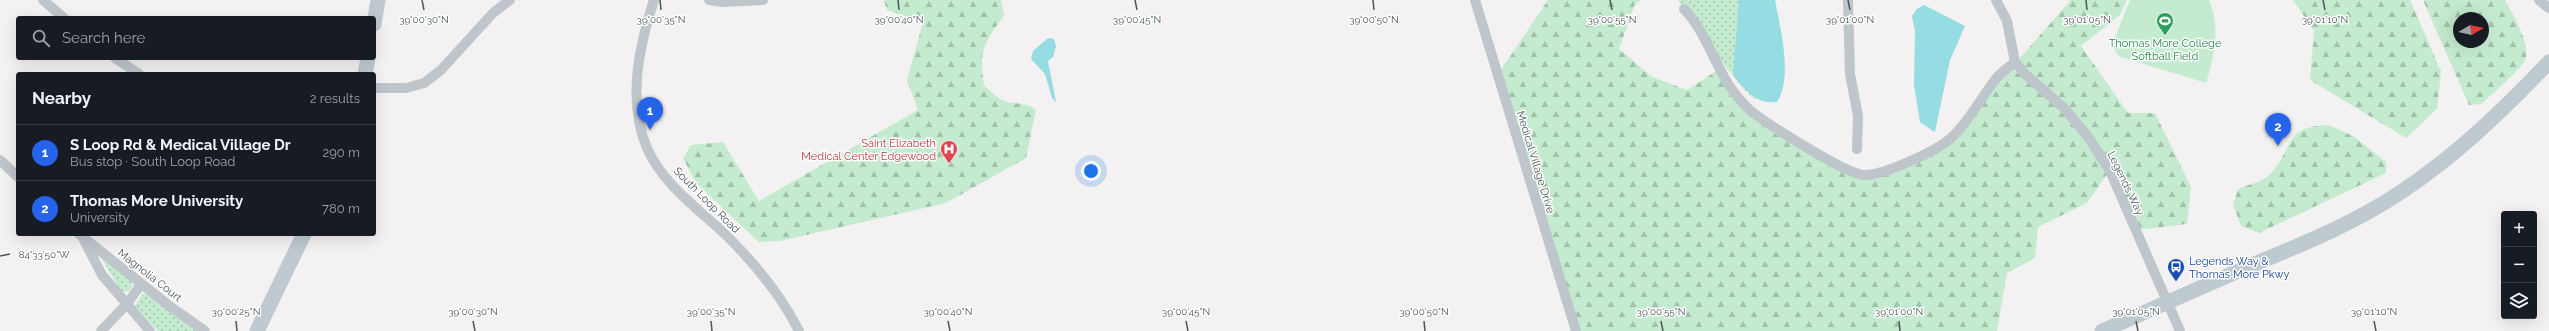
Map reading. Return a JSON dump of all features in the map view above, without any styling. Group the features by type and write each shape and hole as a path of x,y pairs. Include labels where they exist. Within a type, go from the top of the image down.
{"street":[{"path":"43,0 62,16"},
{"path":"375,16 378,0"},
{"path":"376,88 406,88 424,83 437,74 493,13 510,0"},
{"name":"South Loop Road","path":"654,0 637,70 638,116 648,150 670,182 729,238 754,266 799,331"},
{"path":"708,0 723,2 763,0"},
{"name":"Medical Village Drive","path":"1475,0 1576,331"},
{"path":"1848,0 1850,74 1858,116 1857,149"},
{"path":"1684,8 1706,38 1732,90 1745,106 1771,124 1833,162 1860,175 1866,176 1893,168 1944,144 1963,125 1996,79 2015,62 2007,21 1996,0"},
{"path":"2539,0 2549,8"},
{"path":"118,60 137,72"},
{"path":"365,72 368,60"},
{"name":"Legends Way","path":"2015,62 2025,74 2065,109 2089,138 2110,171 2180,331"},
{"path":"2102,331 2303,244 2364,214 2400,193 2453,154 2480,131 2549,62"},
{"path":"0,161 16,175"},
{"name":"Magnolia Court","path":"81,236 141,284 205,331"},
{"name":"Magnolia Court","path":"81,236 102,275 150,331"},
{"path":"257,331 303,236"},
{"path":"101,331 127,304 141,284"}],"green space":[{"path":"884,0 1001,0 1004,15 991,34 984,48 982,63 984,86 1002,100 1032,107 1036,110 1026,158 946,203 780,241 759,242 696,183 683,158 691,145 723,142 759,201 918,110 907,80 923,22 887,10"},
{"path":"1548,0 1641,0 1635,4 1619,49 1652,77 1687,90 1721,68 1752,112 1866,175 1944,144 2071,0 2127,0 2120,15 2081,46 2128,113 2155,113 2191,187 2187,224 2136,230 2109,171 2087,203 2038,227 2035,258 2007,273 1997,331 1576,331 1497,76"},
{"path":"1678,0 1775,0 1782,38 1785,66 1782,92 1777,102 1766,102 1756,99 1739,83"},
{"name":"Thomas More College Softball Field","path":"2130,0 2209,0 2215,21 2215,42 2212,63 2206,83 2118,56 2112,45"},
{"path":"2293,0 2410,0 2441,71 2437,109 2406,138 2310,80 2314,31"},
{"path":"2423,0 2505,0 2524,38 2526,47 2525,60 2518,70 2481,104 2469,105"},
{"path":"2329,125 2353,136 2386,162 2386,173 2259,233 2241,226 2233,205 2238,189 2269,175 2283,156 2291,141 2303,130"},
{"path":"100,256 132,282 132,287 127,292 121,291"},
{"path":"142,294 149,294 199,331 158,331 135,306"}],"water":[{"path":"1739,0 1775,0 1782,38 1785,66 1782,92 1777,102 1763,101 1752,95 1733,75"},
{"path":"1924,5 1965,26 1950,60 1935,132 1920,122 1914,85 1915,32 1912,16 1917,9"},
{"path":"1048,38 1054,39 1056,46 1053,57 1048,61 1056,102 1052,98 1045,74 1031,59 1033,51"}],"place":[{"name":"Thomas More College Softball Field","path":"2165,36"},
{"name":"S Loop Rd & Medical Village Dr","path":"650,130"},
{"name":"Thomas More University","path":"2278,146"},
{"name":"Saint Elizabeth Medical Center Edgewood","path":"949,164"},
{"name":"Legends Way & Thomas More Pkwy","path":"2176,282"}]}
